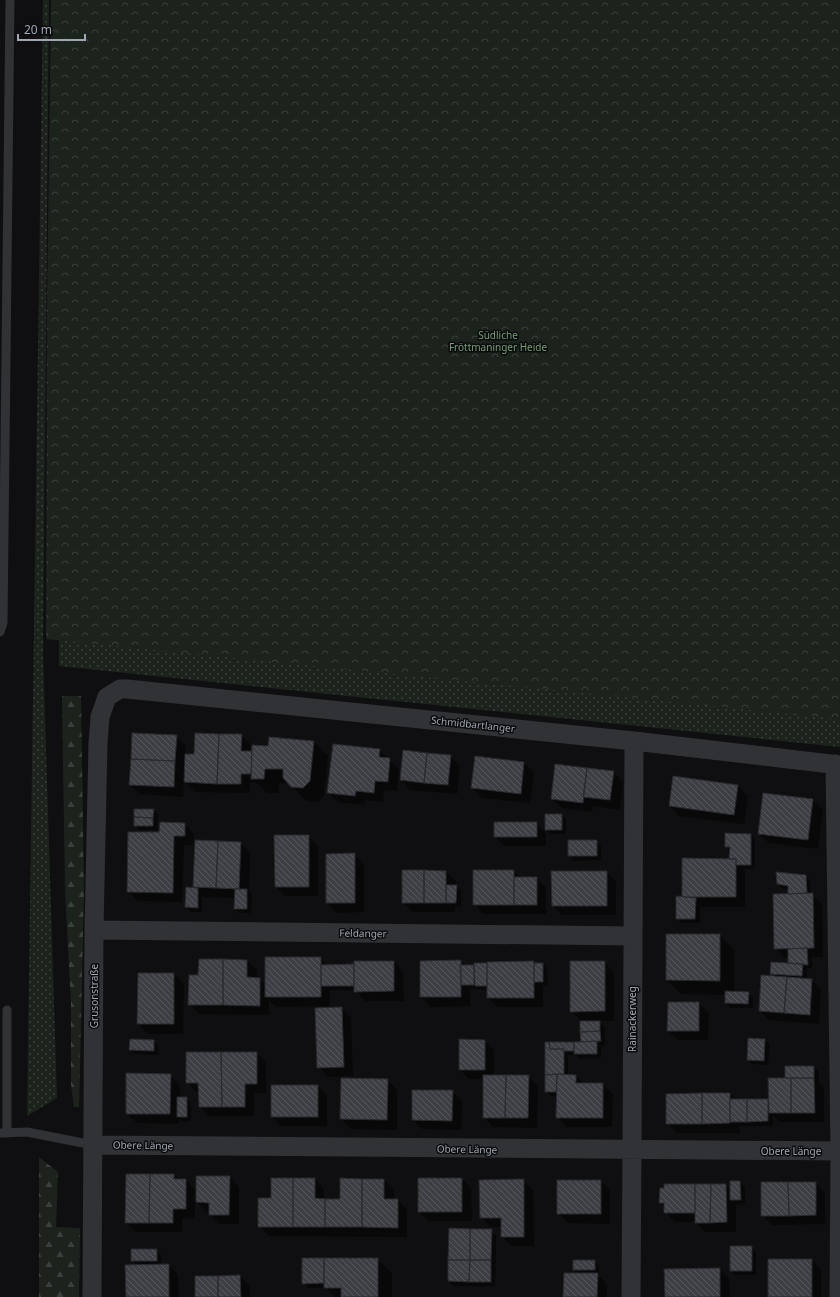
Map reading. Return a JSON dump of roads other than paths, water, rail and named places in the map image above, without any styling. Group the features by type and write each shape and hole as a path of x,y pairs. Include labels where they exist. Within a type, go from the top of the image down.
{"street":[{"name":"Schmidbartlanger","path":"107,697 120,689 127,688 634,741 837,765"},
{"name":"Grusonstraße","path":"92,1297 94,930 98,743 100,717 107,697"},
{"name":"Rainackerweg","path":"631,1297 634,741"},
{"path":"837,765 840,1152 839,1297"},
{"name":"Feldanger","path":"94,930 632,936"},
{"name":"Obere Länge","path":"93,1145 840,1152"}],"lane":[{"path":"0,632 3,623 3,274 10,0"},
{"path":"7,1010 4,1133 27,1132 93,1145"}],"park label":[{"name":"Südliche Fröttmaninger Heide","path":"498,340"}]}
